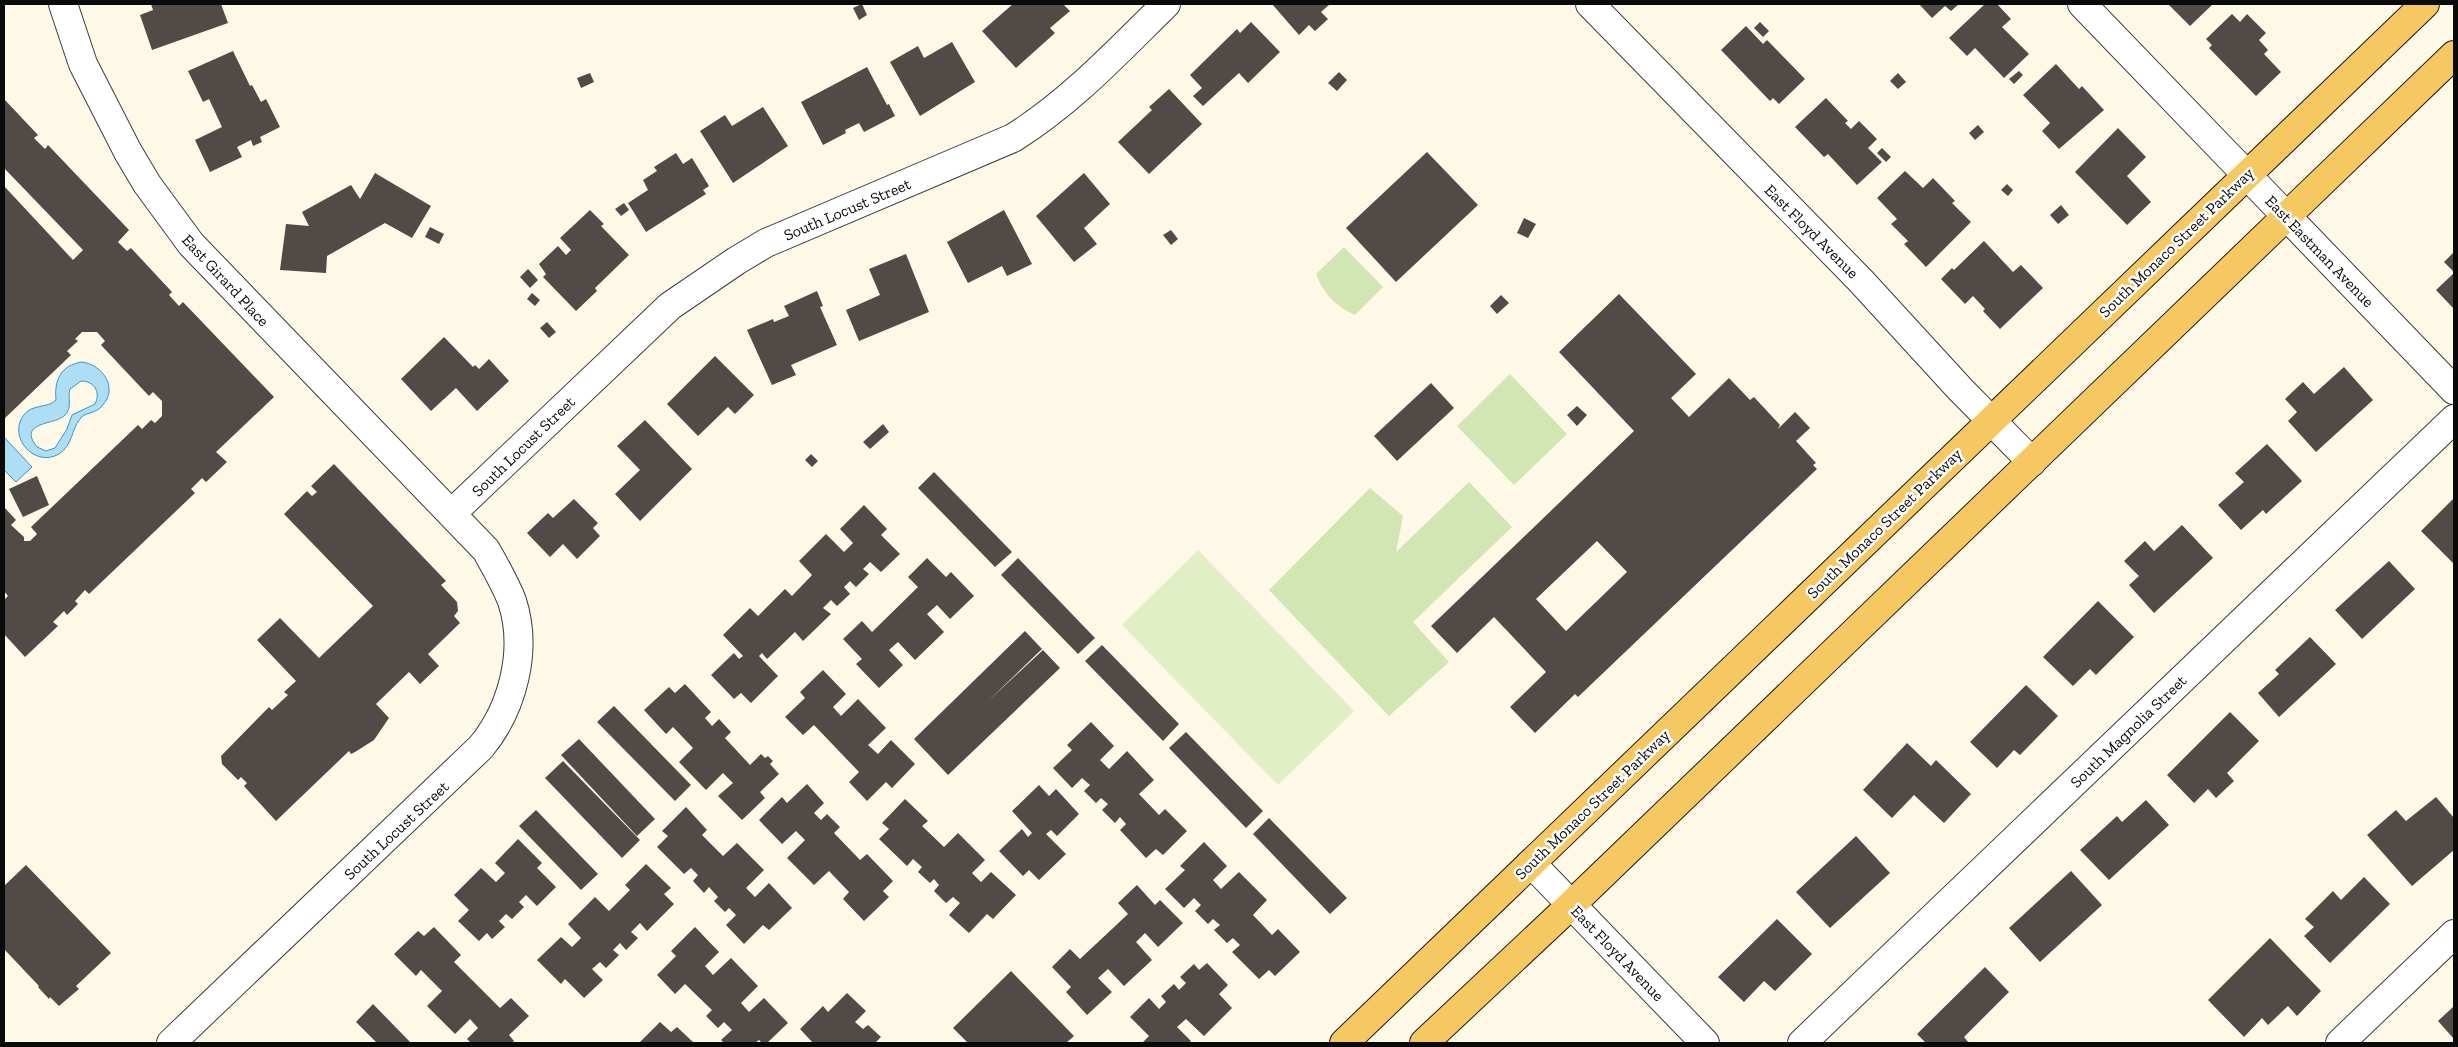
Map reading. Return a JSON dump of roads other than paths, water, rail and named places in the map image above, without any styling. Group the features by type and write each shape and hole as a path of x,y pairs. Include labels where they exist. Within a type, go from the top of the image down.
{"main road":[{"name":"South Monaco Street Parkway","path":"1344,1043 2425,4"},
{"path":"1424,1043 1571,905 2454,54"}],"street":[{"name":"East Girard Place","path":"63,4 83,64 128,152 147,184 191,244 452,514"},
{"name":"South Locust Street","path":"171,1043 447,782 490,736 501,715 516,674 518,630 512,604 500,574 486,550 452,514 670,306 766,243 1013,138 1074,94 1166,4"},
{"name":"East Floyd Avenue","path":"1590,4 1861,281 2032,462"},
{"name":"East Eastman Avenue","path":"2082,4 2454,390"},
{"name":"South Magnolia Street","path":"1802,1043 2454,419"},
{"name":"East Floyd Avenue","path":"1530,863 1705,1043"},
{"path":"2340,1043 2454,934"}],"water":[{"path":"82,362 90,364 102,372 109,385 107,399 99,409 82,417 77,423 67,446 59,454 41,457 33,454 21,441 19,425 23,416 31,409 56,400 56,386 60,375 69,366","holes":["81,381 86,381 93,385 97,391 95,404 72,415 67,429 55,448 46,451 37,447 32,439 31,432 40,425 65,415 69,409 70,389"]},
{"path":"4,437 32,467 16,482 4,470"}]}
